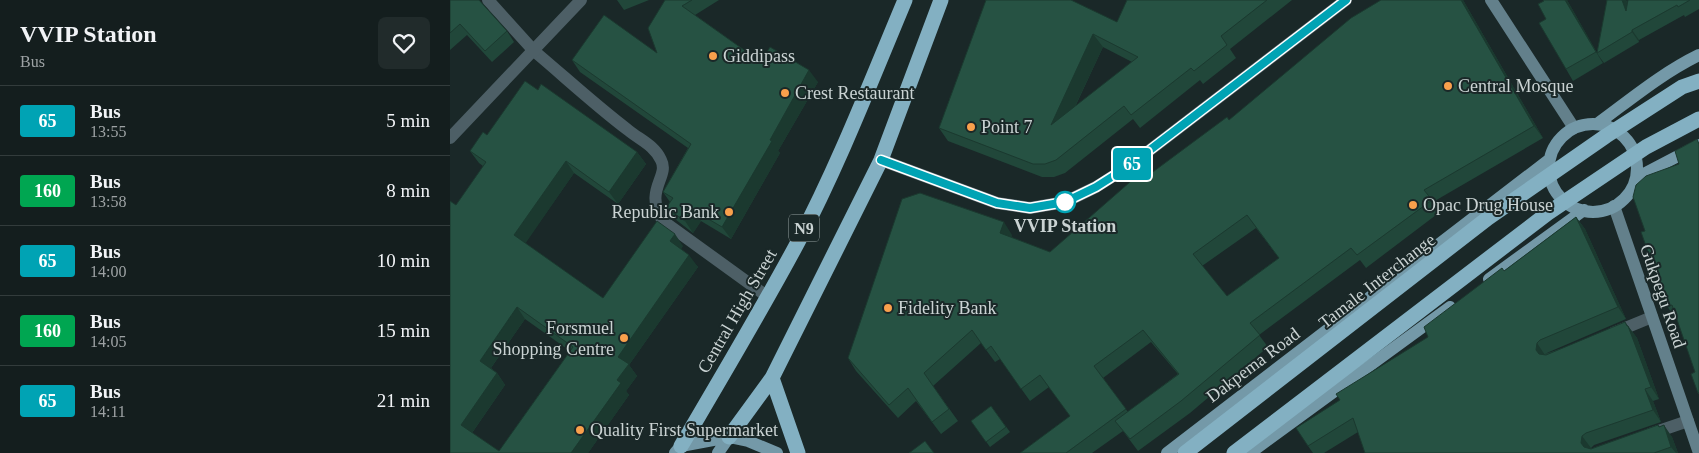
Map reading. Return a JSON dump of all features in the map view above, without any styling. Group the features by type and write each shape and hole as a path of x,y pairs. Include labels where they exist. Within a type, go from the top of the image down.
{"highway":[{"name":"Central High Street","path":"678,449 768,297 798,241 852,129 905,0"},
{"name":"N9","path":"729,437 772,378 881,160 941,0"},
{"name":"Tamale Interchange","path":"1185,453 1488,218 1606,136 1682,87 1699,81"},
{"path":"1234,453 1548,213 1646,147 1699,119"},
{"path":"772,378 798,453"}],"main road":[{"path":"1596,124 1682,63 1699,55"},
{"path":"1596,124 1609,126 1629,142 1637,166 1636,178 1631,190 1624,199 1605,210 1594,212 1571,206 1561,197 1553,185 1550,159 1555,146 1563,136 1581,125 1596,124"},
{"path":"1636,178 1699,145"},
{"name":"Dakpema Road","path":"1166,453 1550,159"},
{"path":"1480,285 1584,210"},
{"path":"1250,453 1457,303"},
{"path":"678,449 729,437 748,441 776,453"},
{"name":"N9","path":"718,453 729,437"}],"street":[{"path":"488,0 534,51 628,130 656,150 663,163 655,197 656,210 663,221 768,297"},
{"path":"450,138 581,0"},
{"path":"881,160 997,203 1030,208 1065,202 1096,187 1129,166 1346,0"},
{"path":"1491,0 1574,128"},
{"name":"Gukpegu Road","path":"1614,206 1699,453"},
{"path":"1598,340 1652,317"},
{"path":"1642,437 1688,421"}],"building":[{"path":"450,0 479,0 507,31 485,51 460,24 450,33"},
{"path":"665,0 692,0 682,6 761,62 770,47 809,70 770,140 772,141 722,227 693,210 685,221 666,208 673,198 663,192 691,144 572,60 604,15 657,53 648,28"},
{"path":"986,0 1071,0 1117,22 1127,0 1267,0 1221,36 1227,45 1194,71 1191,68 1131,115 1124,106 1056,160 1045,164 1033,164 939,128","holes":["1093,34 1138,57 1051,125"]},
{"path":"1381,0 1461,0 1534,126 1424,190 1432,200 1357,255 1351,248 1250,323 1260,335 1181,401 1130,439 1115,421 1179,374 1143,330 1094,366 1126,409 1066,453 1020,453 1070,416 1040,375 1021,389 991,346 986,350 972,330 924,373 949,409 932,422 908,388 889,405 848,358 902,199 920,193 1004,222 1000,233 1050,252 1138,175 1142,180 1227,117 1229,120 1351,18","holes":["1247,215 1279,258 1227,296 1193,254"]},
{"path":"1543,0 1565,0 1596,52 1566,69 1539,23 1546,19 1538,4"},
{"path":"1607,0 1622,0 1626,11 1628,0 1690,0 1678,7 1677,5 1632,30 1632,32 1597,53"},
{"path":"525,81 538,90 541,84 637,152 609,192 566,161 514,235 603,298 657,221 675,234 670,241 689,255 618,357 629,364 617,380 621,383 571,453 450,453 450,201 456,205 486,162 470,151 483,132 487,135","holes":["517,307 573,347 499,451 461,425 497,373 480,361"]},
{"path":"1697,139 1699,144 1698,393 1691,374 1695,372 1672,305 1667,306 1641,232 1645,231 1633,197 1636,185 1646,176 1679,164 1675,151"},
{"path":"1576,217 1618,307 1540,340 1537,343 1536,350 1539,354 1546,355 1625,322 1651,387 1645,389 1653,410 1586,433 1582,436 1581,443 1584,447 1591,449 1658,425 1659,427 1664,425 1671,447 1654,453 1365,453 1353,418 1308,446 1296,428 1340,400 1336,394 1428,337 1424,327 1502,268 1504,271"},
{"path":"991,406 1006,427 986,442 971,421"},
{"path":"925,441 934,453 909,453"}],"bus line":[{"name":"65","path":"881,160 997,203 1030,208 1065,202 1096,187 1129,166 1346,0"}],"place":[{"name":"Giddipass","path":"713,56"},
{"name":"Central Mosque","path":"1448,86"},
{"name":"Crest Restaurant","path":"785,93"},
{"name":"Point 7","path":"971,127"},
{"name":"VVIP Station","path":"1065,202"},
{"name":"Opac Drug House","path":"1413,205"},
{"name":"Republic Bank","path":"729,212"},
{"name":"Fidelity Bank","path":"888,308"},
{"name":"Forsmuel Shopping Centre","path":"624,338"},
{"name":"Quality First Supermarket","path":"580,430"}]}
